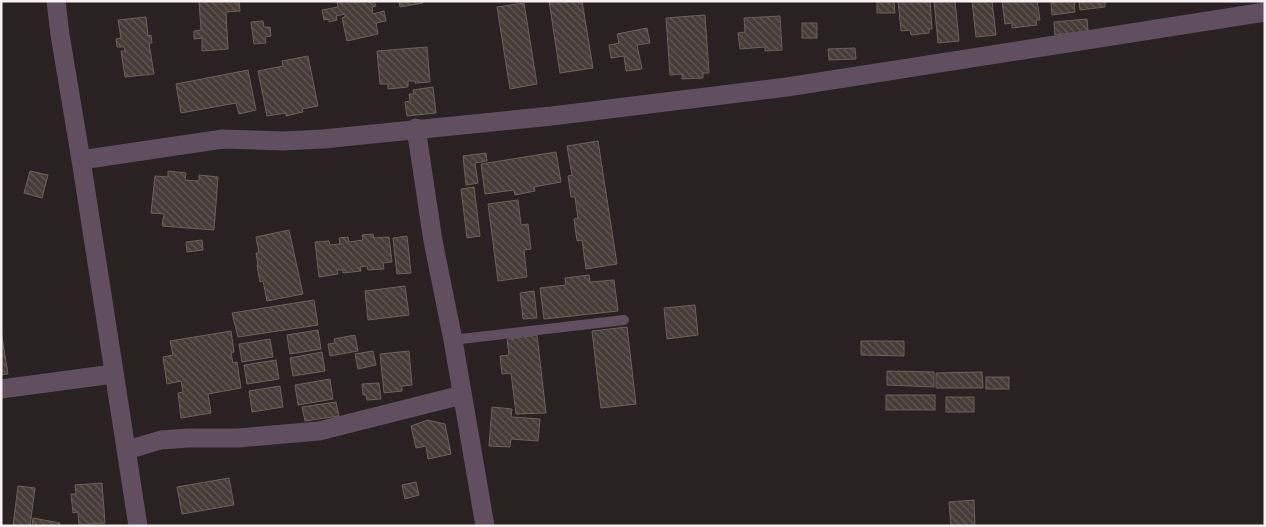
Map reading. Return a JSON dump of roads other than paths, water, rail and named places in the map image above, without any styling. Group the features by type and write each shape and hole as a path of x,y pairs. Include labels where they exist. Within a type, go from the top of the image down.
{"street":[{"path":"56,1 138,526"},
{"path":"81,160 224,138 291,140 552,116 788,87 1265,12"},
{"path":"416,128 433,241 453,340 484,526"},
{"path":"1,389 113,374"},
{"path":"127,450 161,440 238,438 319,431 462,395"}],"lane":[{"path":"453,340 624,320"}]}
